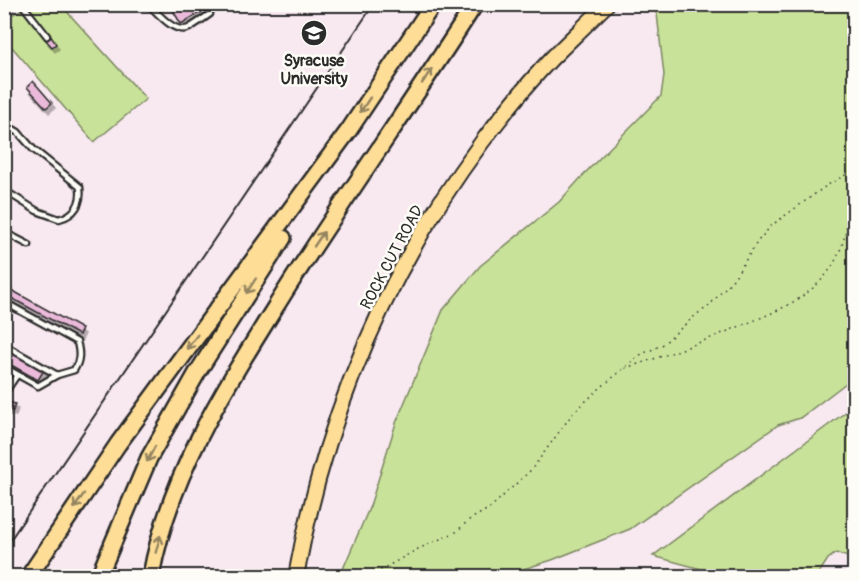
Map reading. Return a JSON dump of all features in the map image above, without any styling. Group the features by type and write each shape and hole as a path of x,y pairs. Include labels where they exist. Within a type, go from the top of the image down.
{"highway":[{"path":"29,576 117,444 266,246 349,130 433,4"},
{"path":"151,576 167,512 195,446 234,372 475,4"},
{"path":"99,576 149,458 197,373 248,290 297,217 349,130"}],"main road":[{"name":"ROCK CUT ROAD","path":"296,576 304,533 324,454 351,376 398,273 456,177 500,119 551,59 607,4"}],"street":[{"path":"4,8 11,4"}],"lane":[{"path":"22,4 46,36"},
{"path":"148,4 175,27 183,30 210,14"},
{"path":"4,130 11,128 18,132 33,148 80,187 81,195 79,204 72,213 59,219 38,212 4,190"},
{"path":"4,232 29,245"},
{"path":"4,302 77,342 80,350 78,363 74,370 57,375 38,386 4,367"},
{"path":"4,345 57,375"},
{"path":"4,394 17,375"}],"path":[{"path":"370,576 418,549 456,532 469,520 490,508 532,469 573,413 622,369 640,355 662,345 708,307 734,278 758,241 772,225 826,186 855,170"},
{"path":"622,369 690,348 767,315 790,304 822,280 835,261 842,242 849,217 855,179"}],"green space":[{"path":"30,5 61,5 146,99 94,142 5,39 4,19"},
{"path":"656,5 854,5 854,377 800,418 778,425 630,529 552,560 502,576 340,576 370,506 396,423 443,310 480,266 559,202 661,96 664,75"},
{"path":"854,406 854,559 836,553 828,559 817,576 739,576 716,573 653,556"}],"building":[{"path":"169,4 189,4 193,11 199,7 201,12 181,24"},
{"path":"50,35 56,44 52,47 45,39"},
{"path":"33,81 52,103 46,108 27,87"},
{"path":"4,286 82,329 79,335 4,294"},
{"path":"4,348 44,370 38,380 4,361"},
{"path":"4,371 11,375 4,388"},
{"path":"4,400 15,404 13,411 4,410"}],"railway":[{"path":"4,549 374,4"}],"place":[{"name":"Syracuse University","path":"314,33"}]}
